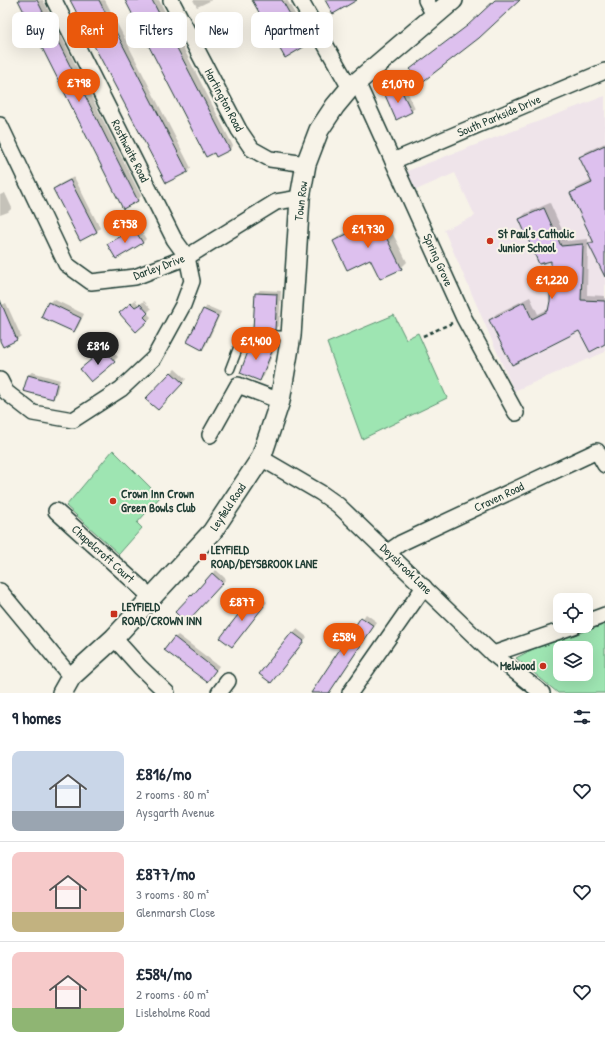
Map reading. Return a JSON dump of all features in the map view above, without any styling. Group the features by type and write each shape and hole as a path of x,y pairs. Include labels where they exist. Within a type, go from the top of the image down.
{"street":[{"name":"Rosthwaite Road","path":"54,0 174,238 187,257"},
{"name":"Hartington Road","path":"171,0 239,130 252,149 270,159 306,164"},
{"name":"Spring Grove","path":"300,0 354,85 393,160 464,318 516,413"},
{"path":"426,0 435,17"},
{"name":"Town Row","path":"261,458 280,401 291,336 300,198 306,164 319,130 335,106 354,85 374,66 435,17 453,0"},
{"name":"South Parkside Drive","path":"393,160 605,71"},
{"name":"Darley Drive","path":"0,125 66,264 91,282 135,277 187,257 276,202 300,198"},
{"path":"0,380 6,392 33,413 73,420 120,389 154,358 183,305 192,281 187,257"},
{"path":"210,435 238,385 280,401"},
{"name":"Craven Road","path":"388,552 401,543 597,451 605,465"},
{"name":"Deysbrook Lane","path":"261,458 321,493 338,505 494,654 542,693"},
{"name":"Leyfield Road","path":"67,685 114,638 212,532 261,458"},
{"name":"Chapelcroft Court","path":"56,512 151,597"},
{"path":"350,693 424,587"},
{"path":"0,591 67,685"},
{"path":"593,619 605,615"},
{"path":"494,654 554,633"},
{"path":"114,638 140,667 167,693"}],"lane":[{"path":"230,369 243,335 291,336"}],"path":[{"path":"423,336 464,318"}],"shaded area":[{"path":"605,96 605,352 514,391 444,230 475,216 455,173 416,190 407,171"}],"green space":[{"path":"394,315 406,339 418,333 447,398 362,439 327,343"},
{"name":"Crown Inn Crown Green Bowls Club","path":"113,450 160,497 137,523 142,528 119,554 66,506"},
{"name":"Melwood","path":"605,624 605,693 558,693 516,658 533,649 553,642 553,681 593,681 593,641 556,641 579,633 593,633 593,628"}],"building":[{"path":"18,0 37,0 43,12 24,12"},
{"path":"70,0 99,0 105,12 76,12"},
{"path":"125,0 152,0 158,12 131,12"},
{"path":"252,0 282,0 289,12 259,12"},
{"path":"325,0 357,0 333,14"},
{"path":"495,0 520,0 479,38 421,83 410,69 467,26"},
{"path":"118,36 188,172 166,183 95,48 118,48"},
{"path":"59,44 138,201 123,209 42,48 59,48"},
{"path":"150,48 177,48 230,150 216,157 214,153 206,157"},
{"path":"279,48 302,48 285,58"},
{"path":"400,88 412,112 396,120 385,95"},
{"path":"605,145 605,277 588,243 594,243 570,193 592,183 579,157"},
{"path":"70,180 97,232 80,241 53,189"},
{"path":"544,208 561,246 583,244 581,300 605,301 605,344 590,352 579,331 512,365 489,320 524,302 532,319 548,311 550,301 551,261 539,264 519,219"},
{"path":"377,219 402,269 380,279 370,259 347,270 333,241"},
{"path":"134,229 143,243 116,259 107,244"},
{"path":"255,293 277,294 275,330 253,329"},
{"path":"0,300 17,340 3,347 0,341"},
{"path":"48,302 81,318 74,332 41,317"},
{"path":"131,303 135,307 140,304 148,313 144,317 148,321 136,332 119,313"},
{"path":"203,309 218,316 202,350 187,342"},
{"path":"252,341 273,349 260,381 240,373"},
{"path":"104,349 115,362 91,382 80,369"},
{"path":"171,372 183,383 158,410 145,399"},
{"path":"28,375 57,383 53,399 23,391"},
{"path":"212,573 223,583 186,623 175,612 191,595 192,596"},
{"path":"252,597 264,606 232,647 220,638"},
{"path":"361,617 374,626 329,693 311,693"},
{"path":"292,632 304,641 271,683 259,674"},
{"path":"174,637 216,670 207,682 164,650"}],"place":[{"name":"St Paul's Catholic Junior School","path":"490,241"},
{"name":"Crown Inn Crown Green Bowls Club","path":"113,501"},
{"name":"LEYFIELD ROAD/DEYSBROOK LANE","path":"203,557"},
{"name":"LEYFIELD ROAD/CROWN INN","path":"114,614"},
{"name":"Melwood","path":"543,666"}]}
